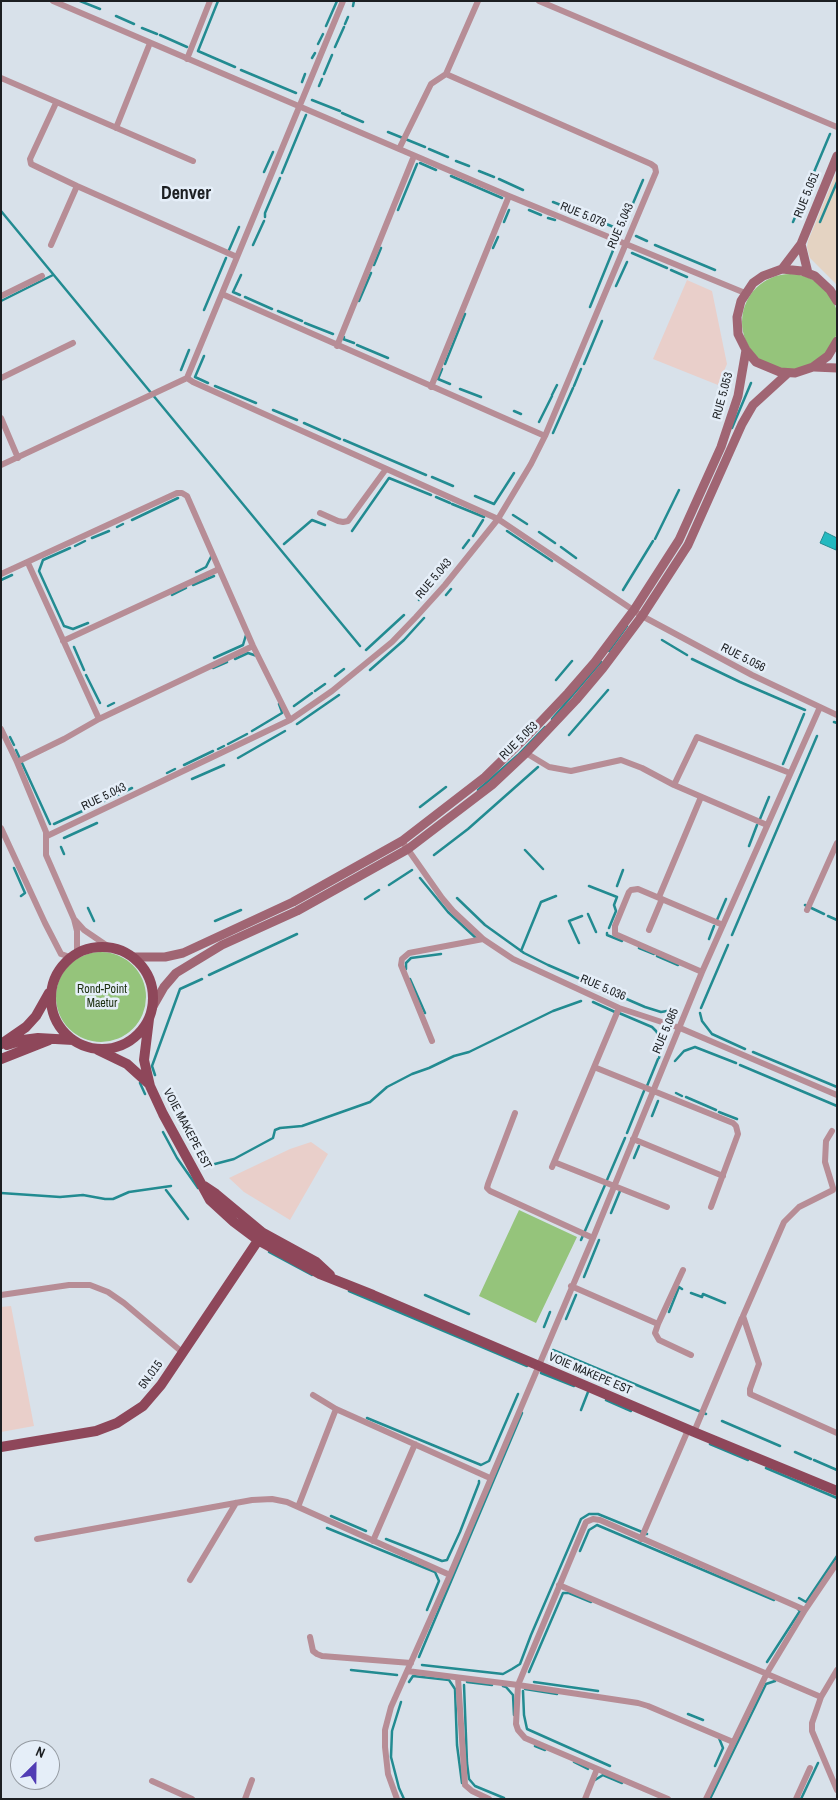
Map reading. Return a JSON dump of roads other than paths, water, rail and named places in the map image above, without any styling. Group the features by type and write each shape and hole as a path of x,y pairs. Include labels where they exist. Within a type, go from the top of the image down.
{"main road":[{"name":"RUE 5.051","path":"782,269 801,244 837,156"},
{"path":"801,244 808,273"},
{"path":"837,301 826,285 808,273 782,269 763,276 753,283 741,300 737,317 738,334 746,350 756,362 765,367 788,373 814,367 828,356 837,341"},
{"name":"RUE 5.053","path":"133,957 165,957 183,953 200,946 293,902 402,841 485,777 529,734 590,668 634,610 679,540 721,447 738,396 746,350"},
{"path":"814,367 837,368"},
{"name":"RUE 5.053","path":"151,1014 164,987 188,965 222,945 297,911 408,849 492,785 526,753 576,700 642,616 688,545 742,424 753,404 788,373"},
{"path":"1,1045 26,1027 36,1016 45,1002 54,977 61,966 73,955 92,947 109,947 122,950 133,957 143,968 150,980 153,994 144,1060 150,1086"},
{"path":"51,988 50,1002 54,1017 62,1030 73,1040"},
{"path":"91,1048 108,1049 125,1044 139,1033 151,1014"},
{"path":"1,1045 38,1038 73,1040 128,1064 150,1086"},
{"path":"1,1059 55,1038"},
{"name":"VOIE MAKEPE EST","path":"150,1086 163,1114 203,1185 216,1194 260,1237 316,1262 334,1279 837,1491"},
{"name":"5N.015","path":"1,1447 84,1434 117,1423 132,1414 152,1396 260,1237"}],"street":[{"name":"RUE 5.078","path":"53,1 414,156 745,293"},
{"path":"187,58 210,1"},
{"path":"1,465 187,378 343,1"},
{"path":"399,149 431,84 446,74 478,1"},
{"path":"539,1 837,127"},
{"path":"116,128 150,43"},
{"name":"RUE 5.043","path":"47,836 290,720 332,691 392,642 445,585 498,519 531,464 545,436 626,244 656,172 655,167 446,74"},
{"path":"1,78 193,161"},
{"path":"56,103 30,159 31,164 237,257"},
{"path":"338,346 414,156"},
{"path":"51,245 77,186"},
{"path":"431,387 509,196"},
{"path":"1,296 42,276"},
{"path":"222,294 545,436"},
{"path":"1,378 73,343"},
{"name":"RUE 5.056","path":"187,378 498,519 642,616 708,653 837,715"},
{"path":"1,418 18,458"},
{"path":"320,513 338,522 348,521 386,469"},
{"path":"1,574 177,493 182,493 187,496 253,646 290,720"},
{"path":"28,563 99,719"},
{"path":"63,641 219,569"},
{"path":"17,762 99,719 253,646"},
{"name":"RUE 5.085","path":"398,1799 388,1774 385,1747 385,1730 391,1707 450,1575 571,1286 593,1238 702,972 820,707"},
{"path":"1,729 17,762 47,836 46,855 74,919 77,936 73,955 60,954 1,828"},
{"path":"674,785 697,736 790,774"},
{"path":"526,753 549,767 571,771 621,760 642,768 700,797 767,825"},
{"path":"649,930 700,797"},
{"name":"RUE 5.036","path":"402,841 442,898 465,923 483,939 513,959 620,1008 680,1028 837,1095"},
{"path":"807,910 837,843"},
{"path":"702,972 615,934 615,926 629,892 638,889 723,925"},
{"path":"74,919 84,930 109,947"},
{"path":"432,1041 401,965 402,959 409,953 483,939"},
{"path":"620,1008 553,1164 667,1207"},
{"path":"594,1067 736,1126 738,1134 712,1207"},
{"path":"515,1113 488,1188 490,1191 593,1238"},
{"path":"641,1539 784,1222 799,1207 833,1188 825,1162 826,1141 832,1131"},
{"path":"633,1139 723,1176"},
{"path":"683,1270 655,1333 659,1340 691,1355"},
{"path":"1,1295 69,1285 90,1285 108,1292 124,1303 182,1352"},
{"path":"571,1286 658,1324"},
{"path":"743,1316 759,1364 750,1394 837,1433"},
{"path":"313,1395 336,1409 490,1478"},
{"path":"298,1507 336,1409"},
{"path":"373,1541 415,1444"},
{"path":"37,1538 252,1500 272,1499 298,1507 450,1575"},
{"path":"190,1580 236,1504"},
{"path":"668,1799 521,1734 516,1724 518,1685 586,1522 600,1520 805,1610"},
{"path":"706,1799 767,1673 805,1610 837,1563"},
{"path":"559,1585 767,1673 821,1698"},
{"path":"310,1637 313,1651 322,1656 411,1663"},
{"path":"837,1670 821,1698 812,1723 812,1731 837,1790"},
{"path":"407,1671 518,1685 643,1704 733,1742"},
{"path":"458,1678 466,1785 472,1791 490,1799"},
{"path":"796,1799 810,1768"},
{"path":"585,1799 597,1769"},
{"path":"245,1799 252,1780"},
{"path":"152,1781 192,1799"}],"water":[{"path":"825,532 837,538 836,550 820,543"}],"waterway":[{"path":"80,1 100,9"},
{"path":"218,1 198,51 235,67"},
{"path":"326,26 337,1"},
{"path":"353,6 354,1"},
{"path":"116,16 134,24"},
{"path":"345,24 348,17"},
{"path":"335,47 344,27"},
{"path":"142,28 157,34"},
{"path":"318,44 323,34"},
{"path":"160,35 187,47"},
{"path":"312,58 315,53"},
{"path":"324,74 332,55"},
{"path":"241,70 296,93"},
{"path":"302,82 305,74"},
{"path":"319,86 322,79"},
{"path":"312,100 340,111"},
{"path":"342,113 363,122"},
{"path":"282,173 306,115"},
{"path":"388,132 425,147"},
{"path":"793,222 830,134"},
{"path":"429,149 448,157"},
{"path":"264,172 273,152"},
{"path":"456,161 469,166"},
{"path":"420,163 436,170"},
{"path":"398,210 417,164"},
{"path":"479,171 494,177"},
{"path":"451,176 502,198"},
{"path":"265,217 280,178"},
{"path":"499,179 523,190"},
{"path":"622,229 643,180"},
{"path":"820,222 837,182"},
{"path":"553,202 566,207"},
{"path":"504,222 509,210"},
{"path":"529,210 541,215"},
{"path":"573,210 591,218"},
{"path":"1,211 360,646"},
{"path":"548,218 555,220"},
{"path":"597,220 623,231"},
{"path":"253,245 264,221"},
{"path":"229,250 239,227"},
{"path":"636,236 647,241"},
{"path":"493,248 498,237"},
{"path":"655,245 715,270"},
{"path":"374,265 381,248"},
{"path":"590,307 614,248"},
{"path":"632,253 667,268"},
{"path":"204,310 226,258"},
{"path":"616,286 627,262"},
{"path":"671,270 687,277"},
{"path":"359,301 371,273"},
{"path":"1,301 53,275"},
{"path":"240,295 233,292 241,275"},
{"path":"245,297 272,309"},
{"path":"278,311 302,321"},
{"path":"445,364 465,314"},
{"path":"584,364 602,321"},
{"path":"305,323 333,334"},
{"path":"344,337 343,339 354,343"},
{"path":"357,345 388,358"},
{"path":"181,370 189,350"},
{"path":"204,356 195,377 208,383"},
{"path":"442,369 438,379 450,384"},
{"path":"574,386 581,369"},
{"path":"732,428 751,383"},
{"path":"552,395 557,385"},
{"path":"215,386 256,403"},
{"path":"553,433 573,388"},
{"path":"460,389 481,397"},
{"path":"539,422 552,396"},
{"path":"273,410 297,420"},
{"path":"514,411 521,414"},
{"path":"304,423 340,439"},
{"path":"344,440 426,475"},
{"path":"475,496 494,504 514,473"},
{"path":"432,477 453,486"},
{"path":"352,531 389,478 431,495"},
{"path":"655,539 679,490"},
{"path":"436,497 450,503"},
{"path":"132,520 178,498"},
{"path":"452,504 484,517"},
{"path":"513,515 527,524"},
{"path":"284,544 312,520 325,525"},
{"path":"473,536 483,520"},
{"path":"117,527 123,524"},
{"path":"92,538 109,531"},
{"path":"507,531 552,561"},
{"path":"539,532 555,543"},
{"path":"463,548 469,540"},
{"path":"75,546 85,541"},
{"path":"623,590 653,541"},
{"path":"561,547 576,558"},
{"path":"70,548 43,560 39,571 64,626 73,629 88,623"},
{"path":"196,572 206,567 211,557"},
{"path":"419,600 449,565"},
{"path":"1,580 12,575"},
{"path":"193,585 214,576"},
{"path":"172,595 186,588"},
{"path":"446,595 451,589"},
{"path":"366,650 404,615"},
{"path":"370,670 404,640 424,618"},
{"path":"609,651 627,626"},
{"path":"214,658 243,645 246,635"},
{"path":"662,640 687,655"},
{"path":"74,647 84,670"},
{"path":"235,659 248,653 257,656"},
{"path":"692,659 805,710"},
{"path":"556,680 572,661"},
{"path":"213,668 227,662"},
{"path":"552,719 601,662"},
{"path":"335,676 344,669"},
{"path":"86,675 100,703"},
{"path":"315,691 325,684"},
{"path":"569,735 608,690"},
{"path":"294,706 312,693"},
{"path":"297,724 339,695"},
{"path":"108,706 114,703"},
{"path":"279,704 282,712"},
{"path":"252,731 282,713"},
{"path":"783,764 804,714"},
{"path":"478,790 518,755 545,727"},
{"path":"238,758 285,731"},
{"path":"228,744 247,734"},
{"path":"732,935 817,736"},
{"path":"10,737 14,745"},
{"path":"218,749 224,746"},
{"path":"16,750 50,824"},
{"path":"184,765 213,751"},
{"path":"192,779 224,765"},
{"path":"434,855 468,829 538,767"},
{"path":"167,773 175,769"},
{"path":"420,807 446,787"},
{"path":"115,796 132,788"},
{"path":"95,805 113,797"},
{"path":"760,819 769,797"},
{"path":"54,824 89,808"},
{"path":"64,838 97,823"},
{"path":"749,846 757,825"},
{"path":"61,847 64,854"},
{"path":"525,850 543,869"},
{"path":"14,868 25,893 21,896"},
{"path":"389,885 412,870"},
{"path":"617,886 623,870"},
{"path":"420,878 448,912 477,939"},
{"path":"589,886 617,897 614,905 616,911 609,928"},
{"path":"365,899 379,890"},
{"path":"521,951 541,902 556,896"},
{"path":"457,898 485,925 524,953 645,1007 661,1012 673,1010"},
{"path":"717,920 726,899"},
{"path":"805,905 824,914"},
{"path":"88,908 94,921"},
{"path":"215,921 241,910"},
{"path":"588,914 596,932"},
{"path":"579,943 569,921 582,916"},
{"path":"828,916 837,920"},
{"path":"709,939 714,926"},
{"path":"607,933 607,935 622,941"},
{"path":"209,975 297,934"},
{"path":"701,1008 728,945"},
{"path":"639,948 654,954"},
{"path":"406,969 406,963 411,958 441,954"},
{"path":"657,956 678,965"},
{"path":"155,1075 152,1066 180,989 202,979"},
{"path":"410,979 425,1013"},
{"path":"211,1165 234,1159 273,1138 275,1130 280,1128 302,1126 370,1102 387,1087 412,1074 454,1056 469,1052 553,1011 581,1001"},
{"path":"593,1002 615,1012"},
{"path":"619,1013 652,1027 656,1031 662,1042 659,1058"},
{"path":"700,1013 702,1021 712,1034 745,1049"},
{"path":"675,1061 684,1051 695,1047 736,1063"},
{"path":"753,1052 837,1087"},
{"path":"647,1086 658,1059"},
{"path":"740,1065 837,1106"},
{"path":"140,1083 145,1094"},
{"path":"627,1133 644,1091"},
{"path":"676,1093 682,1096"},
{"path":"686,1097 716,1110"},
{"path":"652,1116 658,1101"},
{"path":"719,1112 737,1119"},
{"path":"163,1132 177,1158 198,1188"},
{"path":"607,1180 625,1138"},
{"path":"634,1158 639,1146"},
{"path":"581,1240 605,1185"},
{"path":"1,1193 60,1197 83,1195 113,1199 129,1192 171,1186"},
{"path":"166,1190 188,1219"},
{"path":"611,1213 620,1191"},
{"path":"584,1277 599,1240"},
{"path":"269,1252 312,1275"},
{"path":"669,1312 679,1287 682,1289"},
{"path":"349,1291 527,1366"},
{"path":"691,1293 702,1297 703,1294 725,1303"},
{"path":"425,1295 469,1314"},
{"path":"566,1319 576,1295"},
{"path":"544,1327 550,1312"},
{"path":"553,1350 706,1414"},
{"path":"541,1373 574,1386"},
{"path":"581,1410 588,1392"},
{"path":"367,1418 481,1465 489,1461 518,1394"},
{"path":"606,1400 631,1411"},
{"path":"419,1657 522,1413"},
{"path":"722,1421 780,1446"},
{"path":"710,1444 748,1460"},
{"path":"795,1452 811,1459"},
{"path":"814,1460 837,1470"},
{"path":"766,1468 837,1498"},
{"path":"386,1539 442,1561 447,1560 460,1532 479,1481"},
{"path":"422,1665 503,1674 512,1669 520,1664 581,1519 589,1514 598,1514 647,1534"},
{"path":"331,1516 366,1531"},
{"path":"580,1551 589,1530 597,1525 774,1600"},
{"path":"327,1528 435,1572 439,1581 427,1610"},
{"path":"799,1598 806,1602 837,1556"},
{"path":"529,1672 563,1593 569,1593 591,1602"},
{"path":"767,1662 800,1611 798,1609"},
{"path":"351,1670 397,1675"},
{"path":"409,1682 413,1676 449,1680 455,1689 457,1745 462,1783"},
{"path":"710,1799 766,1684 775,1681"},
{"path":"467,1682 492,1685"},
{"path":"534,1682 598,1691"},
{"path":"464,1685 469,1779 475,1786 504,1798"},
{"path":"503,1686 513,1695 514,1715"},
{"path":"525,1689 557,1694"},
{"path":"523,1691 524,1715 527,1729 610,1766"},
{"path":"401,1702 392,1731 391,1757 399,1788 404,1799"},
{"path":"688,1714 703,1720"},
{"path":"715,1766 723,1748 719,1738"},
{"path":"535,1746 545,1750"},
{"path":"574,1762 588,1769"},
{"path":"801,1799 818,1763"},
{"path":"595,1780 603,1775 622,1783"}],"district":[{"name":"Denver","path":"186,194"}],"park label":[{"name":"Rond-Point Maetur","path":"102,997"}]}
